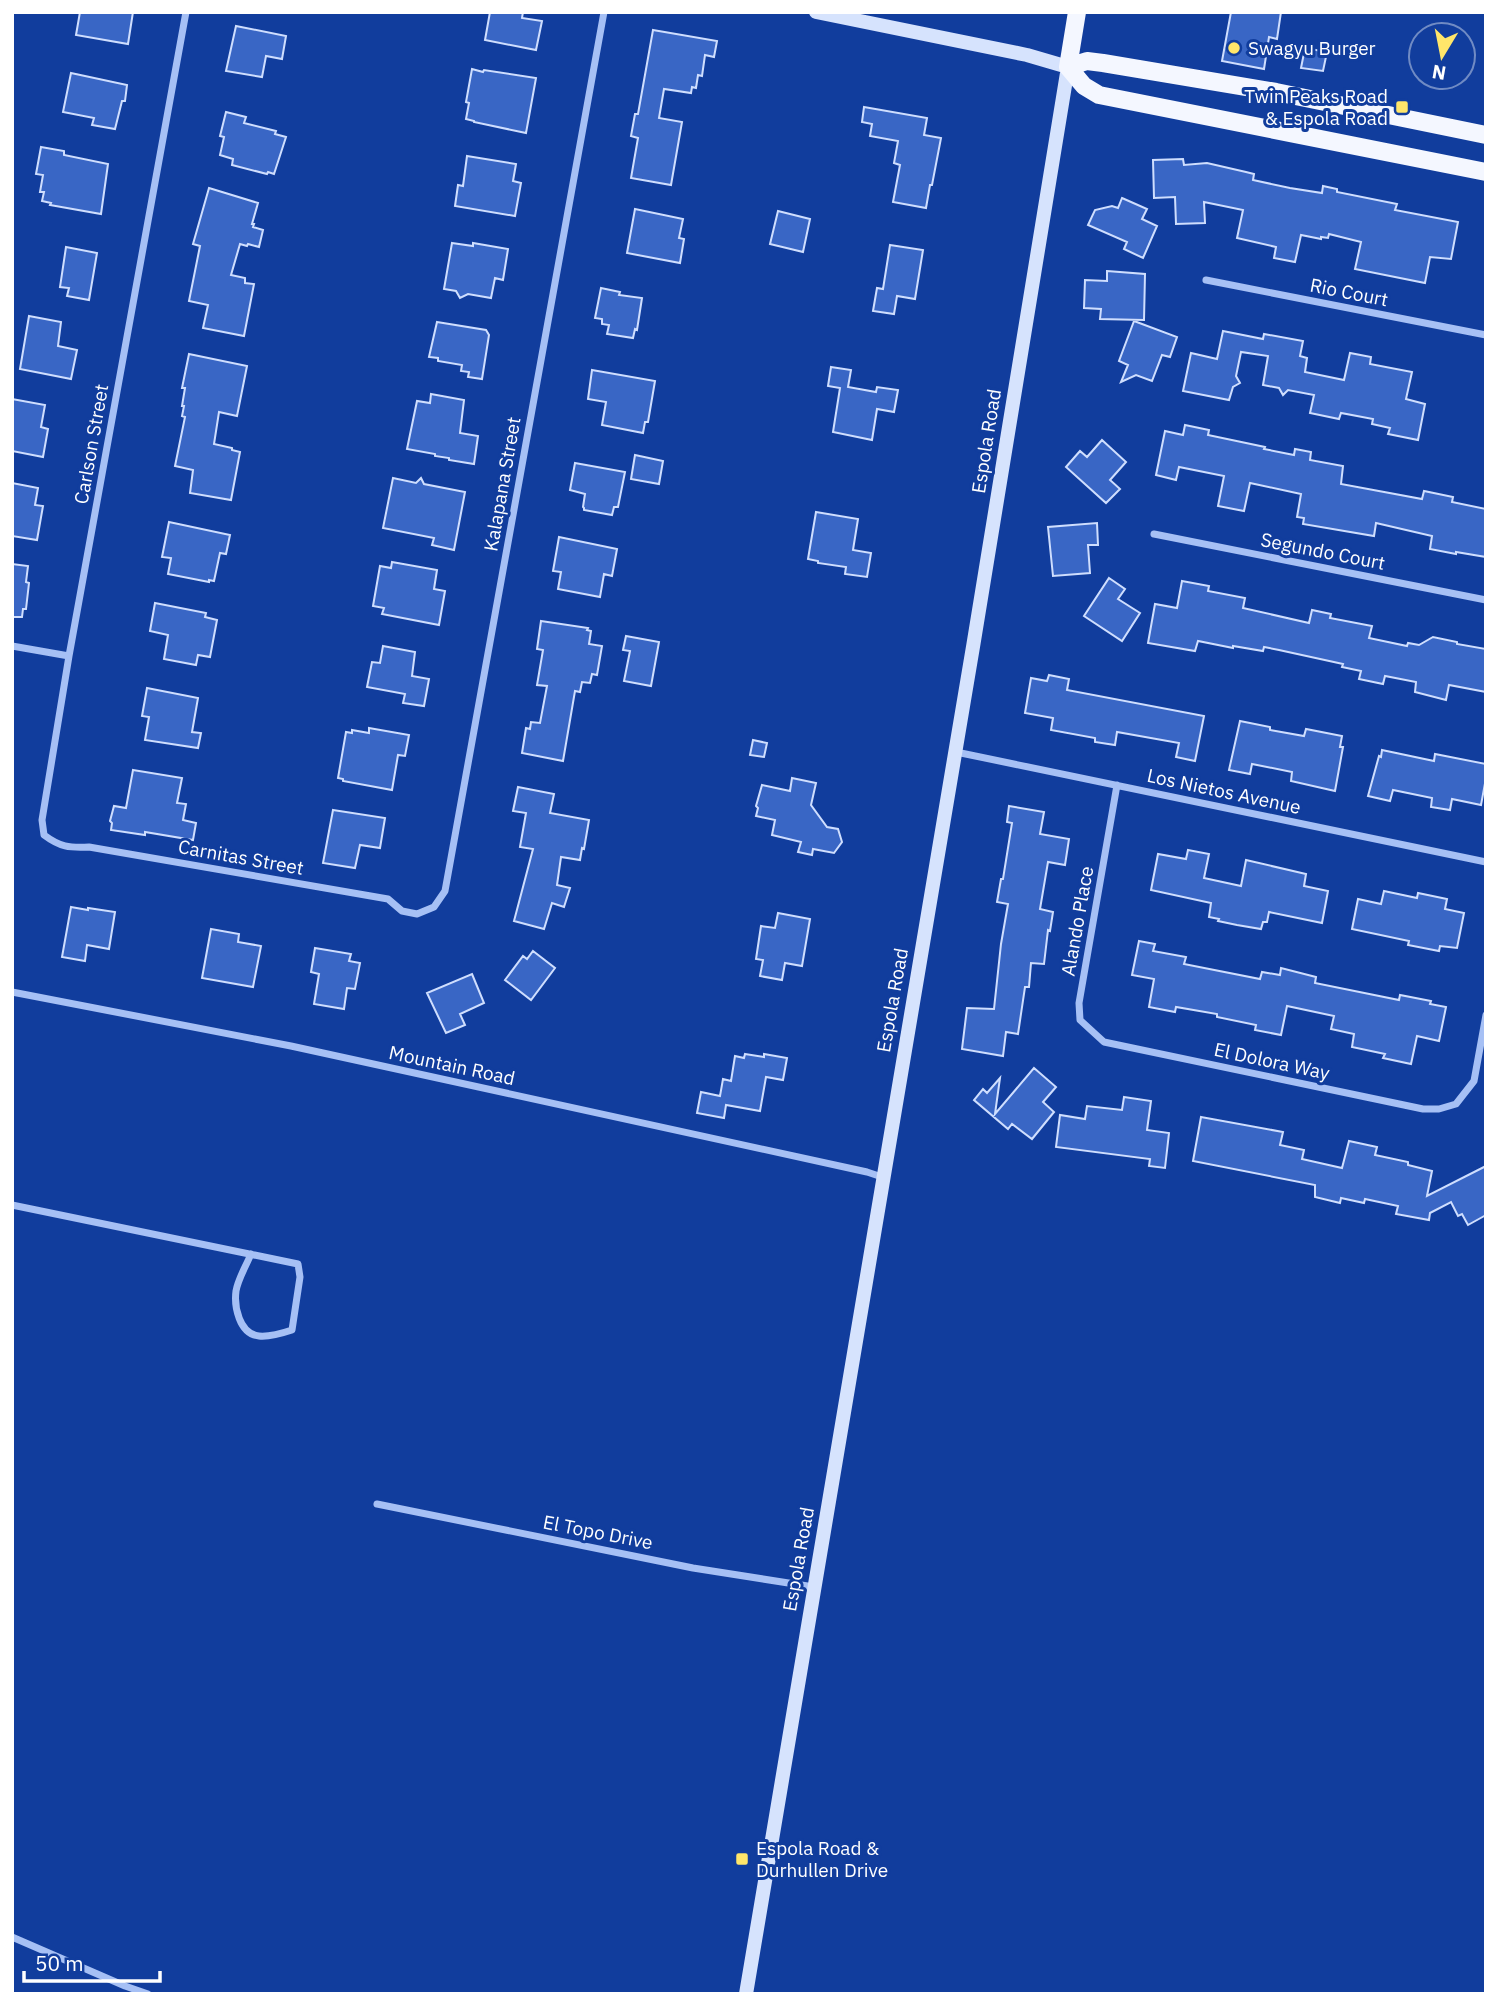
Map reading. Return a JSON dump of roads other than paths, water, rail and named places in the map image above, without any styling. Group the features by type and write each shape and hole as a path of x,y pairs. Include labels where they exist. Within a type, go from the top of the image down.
{"main road":[{"path":"816,12 1027,55 1068,67 1084,86 1099,95 1486,172"},
{"name":"Espola Road","path":"746,1994 882,1177 956,752 1077,12"},
{"path":"1068,67 1087,61 1103,63 1276,92 1486,135"}],"street":[{"name":"Carlson Street","path":"89,847 57,845 44,835 42,820 69,656 186,12"},
{"name":"Kalapana Street","path":"388,899 402,911 416,914 435,907 445,891 604,12"},
{"name":"Rio Court","path":"1206,280 1486,335"},
{"name":"Segundo Court","path":"1154,534 1486,600"},
{"path":"12,646 69,656"},
{"name":"Los Nietos Avenue","path":"956,752 1486,862"},
{"name":"Alando Place","path":"1115,1045 1104,1042 1080,1020 1079,1003 1117,785"},
{"name":"Carnitas Street","path":"89,847 388,899"},
{"name":"Mountain Road","path":"12,992 291,1045 882,1177"},
{"name":"El Dolora Way","path":"1115,1045 1423,1109 1439,1109 1456,1104 1474,1081 1486,1015"},
{"path":"12,1205 298,1264 300,1277 292,1330 259,1336 250,1332 240,1321 236,1310 236,1288 251,1255"},
{"name":"El Topo Drive","path":"377,1504 693,1568 815,1587"},
{"path":"12,1937 148,1994"}],"place":[{"name":"Swagyu Burger","path":"1234,48"},
{"name":"Twin Peaks Road & Espola Road","path":"1402,107"},
{"name":"Espola Road & Durhullen Drive","path":"742,1859"}]}
